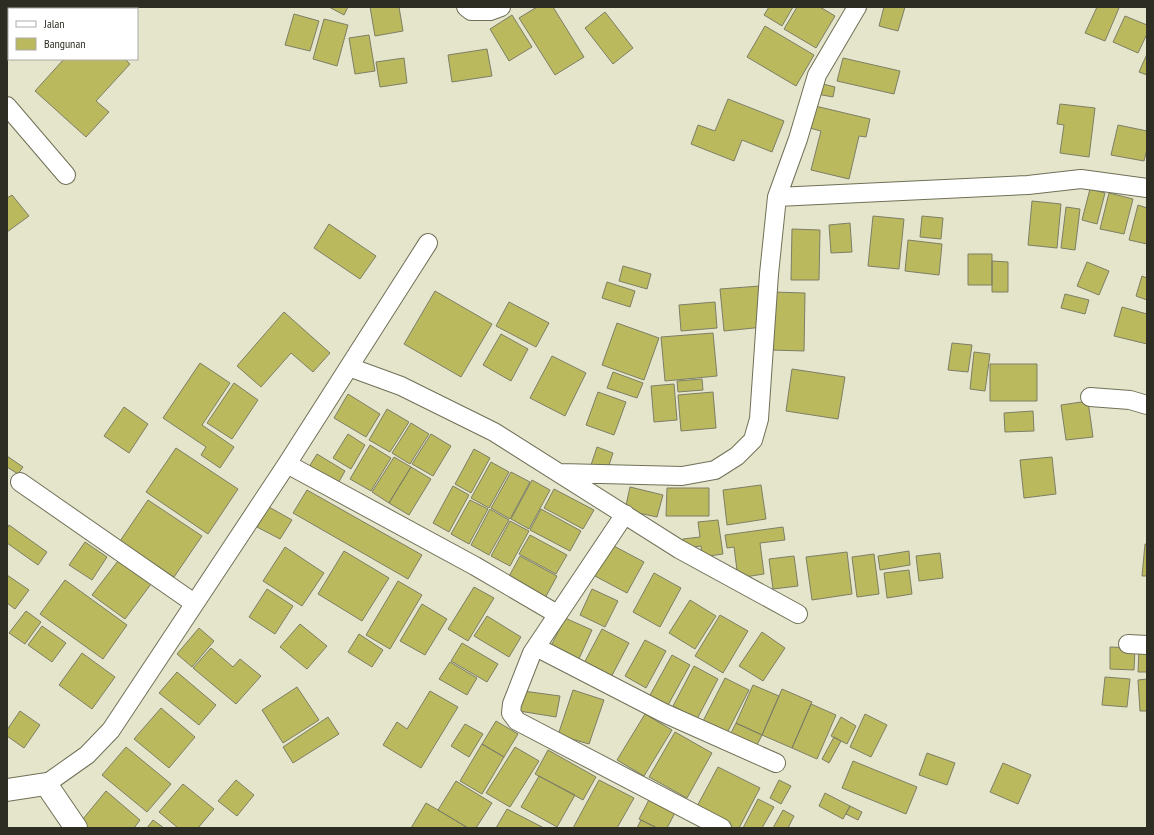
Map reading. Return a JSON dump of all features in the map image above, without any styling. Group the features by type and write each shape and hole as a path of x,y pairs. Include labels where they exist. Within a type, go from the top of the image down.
{"street":[{"path":"466,7 471,11 490,11 501,7"},
{"path":"560,473 682,476 714,470 737,456 752,440 759,418 777,197 798,138 816,75 857,7"},
{"path":"7,106 66,176"},
{"path":"777,197 1028,186 1081,179 1146,184"},
{"path":"7,790 46,784 87,755 110,730 287,464 428,243"},
{"path":"350,367 401,386 494,432 679,549 798,614"},
{"path":"1090,397 1130,400 1147,405"},
{"path":"287,464 476,566 557,614"},
{"path":"20,482 194,603"},
{"path":"625,514 532,653 512,704 511,713 517,721 722,828"},
{"path":"1128,644 1147,645"},
{"path":"536,647 664,713 776,763"},
{"path":"46,784 76,828"}],"building":[{"path":"52,7 53,8 22,8"},
{"path":"329,7 348,7 344,15"},
{"path":"370,7 399,7 403,31 375,36"},
{"path":"537,7 553,7 584,57 555,75 519,18"},
{"path":"769,7 793,7 782,26 764,15"},
{"path":"797,7 820,7 835,16 816,48 784,29"},
{"path":"884,7 905,7 898,31 879,26"},
{"path":"1097,7 1119,8 1105,41 1085,33"},
{"path":"605,12 633,48 613,64 585,28"},
{"path":"294,14 319,21 310,51 285,45"},
{"path":"512,15 532,47 509,61 490,29"},
{"path":"1125,16 1147,25 1147,34 1138,53 1113,42"},
{"path":"324,19 348,25 337,66 313,59"},
{"path":"765,26 814,55 796,86 747,57"},
{"path":"369,35 375,71 355,74 349,38"},
{"path":"487,49 492,76 452,82 448,55"},
{"path":"1147,54 1147,75 1139,72"},
{"path":"404,58 407,83 380,87 376,62"},
{"path":"843,58 900,71 894,94 837,81"},
{"path":"63,60 126,60 130,64 96,101 109,112 86,137 35,91"},
{"path":"819,83 835,87 833,97 817,94"},
{"path":"728,99 784,121 772,152 742,140 734,161 691,144 698,125 715,131"},
{"path":"1060,104 1095,108 1089,157 1060,153 1064,125 1057,124"},
{"path":"811,105 870,119 866,137 859,136 849,179 811,170 821,131 806,127"},
{"path":"1118,125 1147,131 1147,149 1144,161 1111,155"},
{"path":"1090,189 1105,193 1097,224 1082,220"},
{"path":"1109,193 1133,199 1124,234 1100,229"},
{"path":"12,195 29,216 7,232 7,198"},
{"path":"1032,201 1061,204 1057,248 1028,245"},
{"path":"1138,205 1147,208 1147,244 1129,240"},
{"path":"1066,207 1080,209 1075,250 1061,248"},
{"path":"873,216 904,219 899,269 868,266"},
{"path":"922,216 943,218 941,239 920,237"},
{"path":"850,223 852,252 831,253 829,225"},
{"path":"329,224 376,256 360,279 314,248"},
{"path":"792,229 820,230 819,280 791,280"},
{"path":"908,240 942,244 939,275 905,271"},
{"path":"968,254 992,254 992,285 968,285"},
{"path":"992,261 1008,262 1008,292 992,292"},
{"path":"1087,262 1109,271 1099,295 1077,286"},
{"path":"623,266 651,274 647,289 619,281"},
{"path":"1142,276 1147,278 1147,300 1136,296"},
{"path":"607,282 635,291 630,307 602,298"},
{"path":"760,286 764,327 724,331 720,289"},
{"path":"435,291 492,324 461,377 404,344"},
{"path":"773,292 805,293 804,351 771,350"},
{"path":"1065,294 1089,300 1085,314 1061,308"},
{"path":"509,302 549,323 536,347 496,326"},
{"path":"715,302 717,328 681,331 679,305"},
{"path":"1122,307 1147,314 1147,344 1114,336"},
{"path":"284,312 330,353 313,372 291,353 261,387 237,366"},
{"path":"617,323 659,338 644,380 602,365"},
{"path":"713,333 717,376 665,381 661,337"},
{"path":"501,334 528,349 511,381 483,365"},
{"path":"952,343 972,345 968,372 948,370"},
{"path":"974,352 990,354 985,391 970,389"},
{"path":"552,356 586,373 565,416 530,398"},
{"path":"200,363 230,383 202,425 234,447 220,468 201,455 206,447 163,418"},
{"path":"990,364 1037,364 1037,401 990,401"},
{"path":"792,369 845,377 838,419 786,411"},
{"path":"613,372 643,383 637,398 607,388"},
{"path":"702,379 703,390 678,392 677,381"},
{"path":"234,383 258,400 232,439 207,423"},
{"path":"674,384 677,420 654,422 651,386"},
{"path":"598,392 626,402 614,435 586,425"},
{"path":"713,392 716,428 681,431 678,395"},
{"path":"348,394 380,414 366,437 334,418"},
{"path":"1088,401 1093,437 1066,440 1061,405"},
{"path":"124,407 148,424 129,453 104,436"},
{"path":"387,409 409,422 390,452 369,440"},
{"path":"1033,411 1034,431 1005,432 1004,413"},
{"path":"411,423 429,434 410,464 392,453"},
{"path":"348,434 365,445 351,469 333,458"},
{"path":"431,434 451,446 433,476 412,464"},
{"path":"370,445 391,458 371,491 350,479"},
{"path":"597,447 613,453 607,471 591,465"},
{"path":"176,448 238,489 208,534 146,492"},
{"path":"474,449 490,458 471,493 455,484"},
{"path":"317,454 345,471 336,487 307,470"},
{"path":"7,456 23,467 18,474 7,467"},
{"path":"394,457 411,467 389,503 372,492"},
{"path":"1052,457 1056,494 1024,498 1020,460"},
{"path":"491,462 509,472 489,508 471,498"},
{"path":"411,467 431,479 409,515 389,503"},
{"path":"511,472 530,482 510,519 491,508"},
{"path":"532,480 550,490 529,529 511,519"},
{"path":"761,485 766,519 727,525 723,490"},
{"path":"453,486 469,495 449,532 433,523"},
{"path":"630,487 663,495 657,517 625,510"},
{"path":"667,488 709,488 709,516 666,516"},
{"path":"554,489 594,510 583,529 544,508"},
{"path":"307,490 422,555 408,579 293,513"},
{"path":"148,500 202,536 174,577 120,541"},
{"path":"470,500 488,509 469,544 451,534"},
{"path":"269,507 292,520 280,539 257,527"},
{"path":"490,509 509,520 489,555 471,545"},
{"path":"541,509 581,531 570,551 530,530"},
{"path":"718,520 723,554 702,557 701,546 684,548 683,539 700,537 698,522"},
{"path":"510,521 529,531 510,566 491,556"},
{"path":"9,525 47,552 38,565 7,543 7,529"},
{"path":"783,527 785,540 760,543 764,574 738,578 734,547 727,548 725,535"},
{"path":"530,535 567,555 556,574 519,554"},
{"path":"85,542 107,557 92,580 69,565"},
{"path":"1145,544 1147,544 1147,576 1142,576"},
{"path":"612,545 644,562 627,593 595,576"},
{"path":"285,547 324,573 302,606 263,581"},
{"path":"344,551 389,578 362,621 318,594"},
{"path":"909,551 910,565 880,570 878,556"},
{"path":"847,552 852,594 812,600 806,557"},
{"path":"940,553 943,578 919,581 916,556"},
{"path":"874,554 879,594 857,597 852,557"},
{"path":"520,556 557,576 544,600 507,580"},
{"path":"794,556 798,586 773,589 769,559"},
{"path":"121,557 154,580 125,619 92,595"},
{"path":"909,570 912,594 887,598 884,573"},
{"path":"654,573 681,588 660,627 633,612"},
{"path":"7,575 29,590 15,609 7,603"},
{"path":"65,580 127,625 103,659 40,614"},
{"path":"398,581 422,595 390,649 366,635"},
{"path":"474,587 494,598 468,641 448,629"},
{"path":"267,589 293,606 275,634 249,617"},
{"path":"592,589 618,601 605,627 580,615"},
{"path":"690,600 716,616 695,649 669,633"},
{"path":"422,604 447,619 425,655 400,641"},
{"path":"26,611 41,622 25,644 9,633"},
{"path":"720,615 748,631 723,673 695,656"},
{"path":"487,616 521,637 509,657 474,636"},
{"path":"565,618 592,630 578,661 550,648"},
{"path":"300,624 327,646 307,669 280,647"},
{"path":"42,626 66,643 52,662 28,645"},
{"path":"199,628 214,641 192,667 177,654"},
{"path":"602,629 629,643 609,681 582,667"},
{"path":"762,632 785,648 763,681 739,666"},
{"path":"359,634 383,650 372,667 348,652"},
{"path":"645,640 666,651 646,688 625,676"},
{"path":"462,643 498,664 487,682 451,661"},
{"path":"1110,647 1135,648 1134,670 1110,669"},
{"path":"211,648 233,667 240,659 261,676 236,704 193,668"},
{"path":"1139,649 1147,650 1147,672 1138,672"},
{"path":"82,653 115,677 92,709 59,685"},
{"path":"672,655 690,665 667,707 649,697"},
{"path":"450,662 477,678 467,695 439,679"},
{"path":"694,666 718,679 697,719 673,706"},
{"path":"177,672 216,705 199,725 159,693"},
{"path":"1105,677 1130,679 1127,707 1102,705"},
{"path":"725,678 749,690 726,735 702,723"},
{"path":"1147,679 1147,711 1140,711 1138,680"},
{"path":"753,685 779,696 762,735 736,723"},
{"path":"297,687 319,720 283,743 262,710"},
{"path":"782,689 812,702 792,748 762,735"},
{"path":"573,690 604,700 589,744 558,735"},
{"path":"430,691 458,707 421,768 383,745 397,722 407,729"},
{"path":"523,691 560,696 556,717 519,711"},
{"path":"811,704 836,715 817,759 792,748"},
{"path":"161,708 195,737 169,768 134,739"},
{"path":"20,711 40,725 24,748 7,736 7,730"},
{"path":"645,714 672,730 644,776 617,760"},
{"path":"865,714 887,725 871,757 850,747"},
{"path":"328,717 339,734 293,763 283,747"},
{"path":"841,717 856,726 847,744 831,736"},
{"path":"496,721 518,734 504,757 482,744"},
{"path":"736,723 762,735 756,747 730,735"},
{"path":"465,724 483,734 469,757 451,746"},
{"path":"675,732 712,753 687,798 649,777"},
{"path":"834,737 841,741 829,763 822,759"},
{"path":"482,744 504,757 482,794 460,781"},
{"path":"126,747 171,784 147,812 102,775"},
{"path":"515,747 539,761 510,807 486,793"},
{"path":"548,750 596,777 583,800 535,774"},
{"path":"927,753 955,763 947,785 919,775"},
{"path":"853,761 917,787 906,814 842,788"},
{"path":"1003,763 1031,775 1018,804 990,792"},
{"path":"718,767 760,788 739,828 729,828 695,810"},
{"path":"539,776 575,795 557,827 521,807"},
{"path":"236,780 254,795 237,816 218,801"},
{"path":"599,780 634,798 617,828 573,828"},
{"path":"779,780 791,786 781,804 770,798"},
{"path":"456,781 492,803 476,828 468,828 438,810"},
{"path":"183,784 214,809 198,828 178,828 159,812"},
{"path":"106,791 140,820 134,828 81,828 78,825"},
{"path":"825,793 850,806 843,819 819,806"},
{"path":"651,796 677,809 667,828 657,828 639,819"},
{"path":"758,799 774,807 762,828 743,828"},
{"path":"426,803 438,810 468,828 411,828"},
{"path":"850,806 862,812 858,820 846,814"},
{"path":"507,809 544,828 496,828"},
{"path":"783,810 794,816 788,828 773,828"},
{"path":"153,820 164,828 147,828"},
{"path":"641,820 657,828 637,828"}]}
